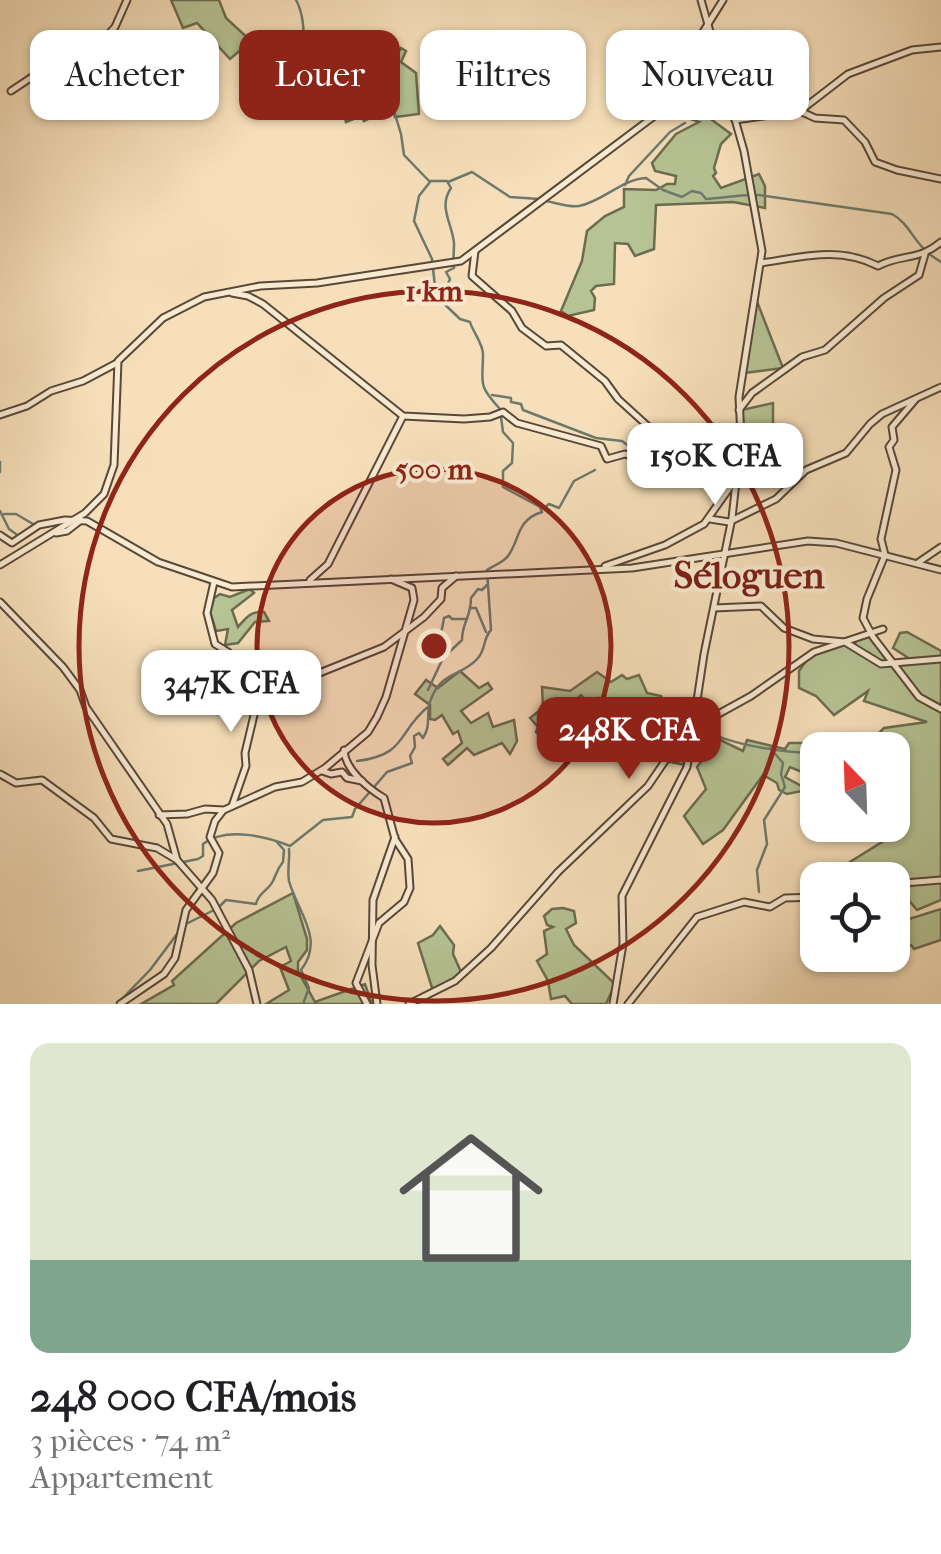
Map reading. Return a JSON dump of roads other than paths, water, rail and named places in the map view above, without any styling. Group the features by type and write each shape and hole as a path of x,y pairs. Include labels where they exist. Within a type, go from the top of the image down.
{"street":[{"path":"12,91 50,64 97,46 115,27 127,0"},
{"path":"701,0 709,30"},
{"path":"706,30 723,0"},
{"path":"809,104 848,74 912,50 941,47"},
{"path":"809,115 844,120 864,142 874,162 941,180"},
{"path":"0,415 28,406 50,391 83,381 117,363 136,340 175,310 204,297 260,286 317,283 452,264 652,120"},
{"path":"613,1004 624,935 622,896 682,780 731,522 739,410 762,241 735,120"},
{"path":"761,262 828,253 862,257 878,266 892,259 925,254 941,242"},
{"path":"474,251 472,276 512,311 522,328 548,347 562,346 591,367 651,429 661,446 716,462 732,484"},
{"path":"739,410 752,393 802,357 825,350 884,298 920,275 925,254"},
{"path":"229,292 262,304 403,416 490,418 503,412 517,424 602,446 607,459 624,454 672,470 708,460"},
{"path":"0,567 53,533 67,530 104,494 114,465 117,363"},
{"path":"710,519 731,522 776,499 806,470 846,453 882,414 941,388"},
{"path":"915,400 892,427 894,440 888,447 896,470 882,539 885,555 863,612 870,632 918,697 941,709"},
{"path":"308,582 328,564 403,416"},
{"path":"593,569 663,546 710,519 737,475"},
{"path":"0,535 14,543 38,525 78,520 158,562 232,587 653,566 808,541 836,543 941,569"},
{"path":"916,563 927,560 941,546"},
{"path":"214,581 208,613 214,642 256,680 277,680 291,673 318,674 380,649 424,617 441,599 442,588 458,574"},
{"path":"159,815 227,809 252,795 302,782 368,732 377,716 414,600 412,590 388,578"},
{"path":"0,602 63,666 167,824 177,860"},
{"path":"714,608 761,606 784,628 813,639 842,642 881,664 941,659"},
{"path":"409,1004 455,980 492,948 558,872 648,786 674,744 694,725 751,696 814,652 883,629"},
{"path":"120,1004 167,970 175,958 186,910 213,872 219,849 210,837 214,821 236,802 235,792 246,766 256,680"},
{"path":"344,750 346,763 367,788 384,798 395,837 408,858 410,890 406,901 379,923 356,983 367,1004"},
{"path":"321,771 342,772 347,778 364,782"},
{"path":"0,774 16,783 42,780 94,818 111,838 157,848 177,860 212,900 248,970 256,1004"},
{"path":"377,1004 372,940 374,900 395,837"},
{"path":"910,883 941,880"},
{"path":"628,1004 696,917 744,902 770,907 785,898 800,898"}],"waterway":[{"path":"296,0 313,70 337,83 339,94 356,77 377,76 382,80 401,134 404,155 430,182 419,196 414,221 432,259 436,296 460,319 470,322 483,350 485,389 500,409"},
{"path":"625,185 670,132 685,123"},
{"path":"448,182 472,172 510,197 539,199"},
{"path":"546,201 579,206 646,178 682,197 692,191 706,199 759,195 892,214 924,249"},
{"path":"430,181 447,181 451,188 446,208 454,243 454,268 446,272 450,279 447,286 437,291"},
{"path":"929,254 941,262"},
{"path":"492,395 511,398 523,410 596,438 622,441 646,459 663,454 694,461"},
{"path":"138,871 198,859 203,856 203,844 224,835 259,837 290,846 323,820 352,817 387,772 412,763 414,736 419,733 423,738 426,733 429,704 436,690 446,678 478,658 491,630 487,570 506,558 523,525 542,512 540,507 503,487 503,471 512,463 513,443 503,432 501,417"},
{"path":"0,462 0,472"},
{"path":"702,463 725,466"},
{"path":"703,464 714,471"},
{"path":"544,508 549,504 559,508 574,481 595,470"},
{"path":"0,511 16,534"},
{"path":"4,514 16,514 33,524"},
{"path":"428,690 443,658 462,640 471,598 487,585"},
{"path":"471,608 476,608 486,632"},
{"path":"431,645 444,618 467,619"},
{"path":"357,761 394,748 429,706"},
{"path":"700,728 757,747 800,752"},
{"path":"759,892 757,870 767,844 764,820 785,787 783,763 770,748"},
{"path":"186,924 226,900 256,904 283,862 284,850 276,841"},
{"path":"289,849 289,881 307,926 311,948 301,970 309,988 303,1004"},
{"path":"117,1004 150,970 180,930"}],"district":[{"name":"Séloguen","path":"749,575"}]}
